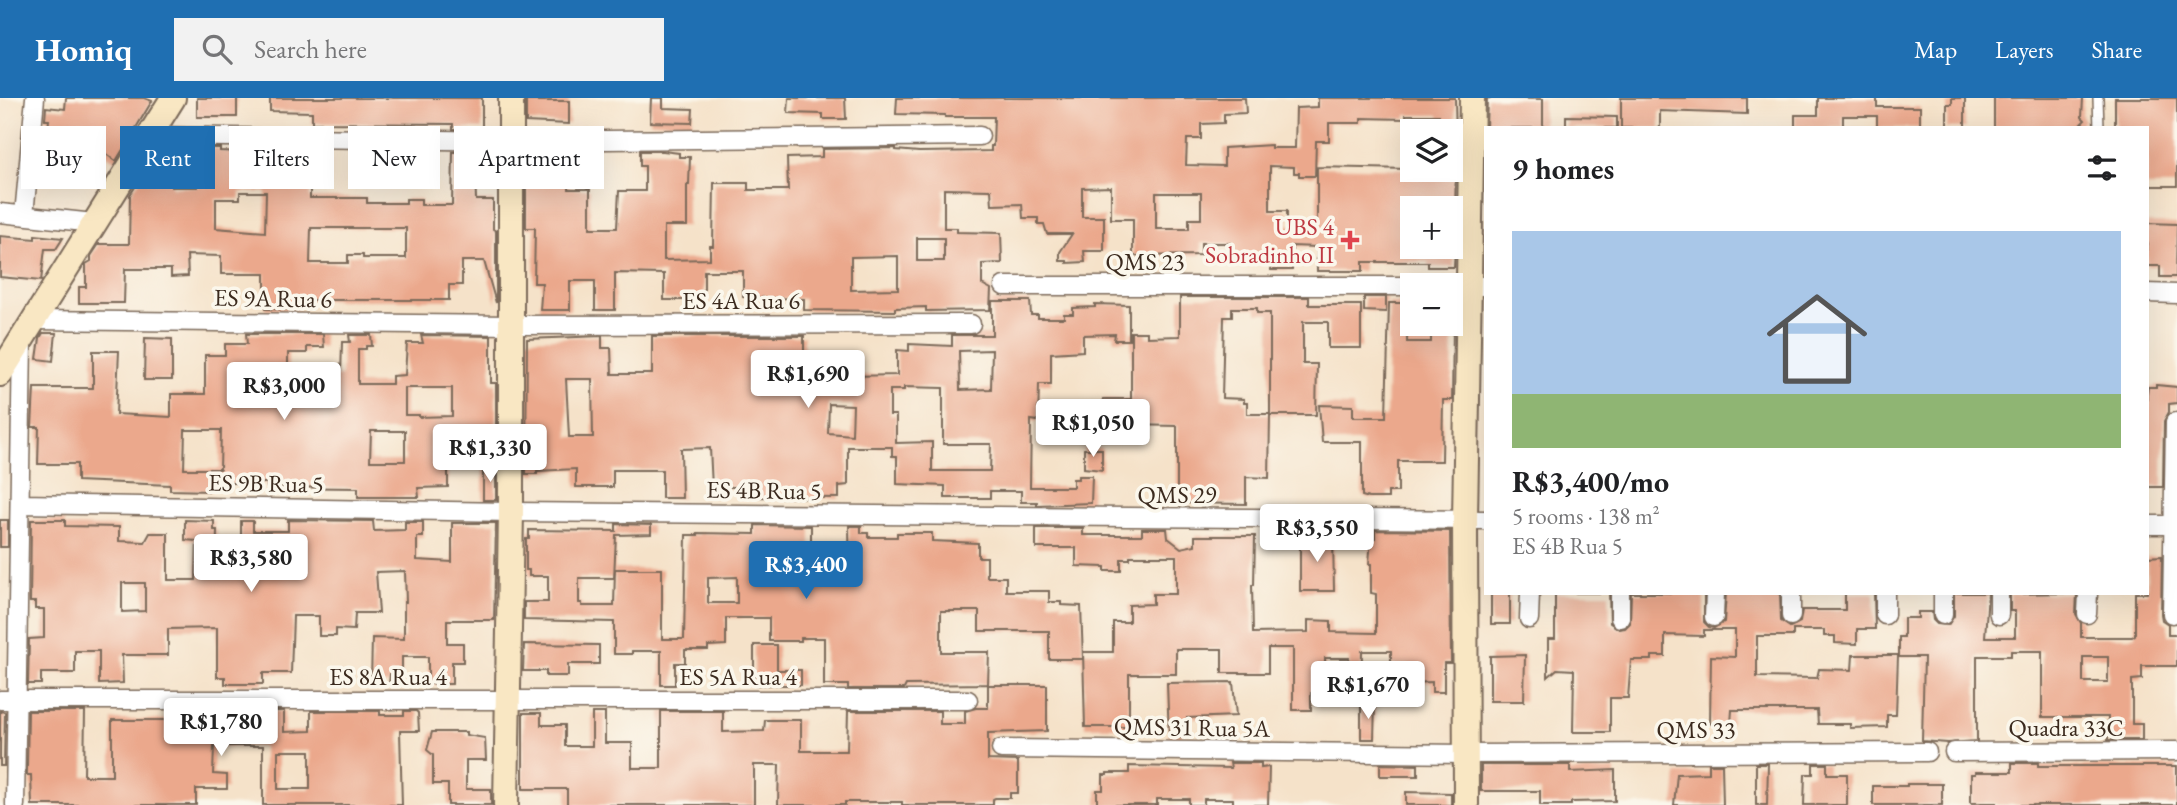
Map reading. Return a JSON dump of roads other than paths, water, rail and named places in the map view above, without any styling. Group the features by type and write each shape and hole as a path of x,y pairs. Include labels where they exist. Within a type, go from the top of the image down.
{"street":[{"path":"24,215 35,98"},
{"path":"156,126 173,98"},
{"path":"511,98 511,126"},
{"path":"1466,805 1475,520 1468,286 1472,98"},
{"path":"604,140 980,136"},
{"path":"215,137 454,140"},
{"path":"0,374 120,183"},
{"path":"506,805 511,512 511,189"},
{"path":"0,213 94,223"},
{"name":"QMS 23","path":"1004,286 1400,286"},
{"path":"2149,293 2177,294"},
{"name":"ES 4A Rua 6","path":"512,325 971,324"},
{"name":"ES 9A Rua 6","path":"28,329 512,325"},
{"path":"15,805 8,700 28,329"},
{"path":"2172,614 2176,525 2175,422"},
{"name":"ES 9B Rua 5","path":"20,504 511,512"},
{"name":"ES 4B Rua 5","path":"511,512 1016,518"},
{"name":"QMS 29","path":"1016,518 1475,520"},
{"path":"2149,525 2176,525"},
{"path":"1529,619 1530,595"},
{"path":"1620,595 1620,618"},
{"path":"1714,617 1715,595"},
{"path":"1791,595 1791,616"},
{"path":"1885,595 1885,615"},
{"path":"1943,595 1943,615"},
{"path":"1999,595 1999,615"},
{"path":"2087,614 2088,595"},
{"name":"ES 8A Rua 4","path":"8,700 508,701"},
{"name":"ES 5A Rua 4","path":"508,701 968,700"},
{"name":"QMS 31 Rua 5A","path":"1002,749 1466,754"},
{"name":"Quadra 33C","path":"1954,752 2177,751"},
{"name":"QMS 33","path":"1466,754 1927,752"}],"lane":[{"path":"2098,98 2099,126"}],"place":[{"name":"UBS 4 Sobradinho II","path":"1350,240"}]}
